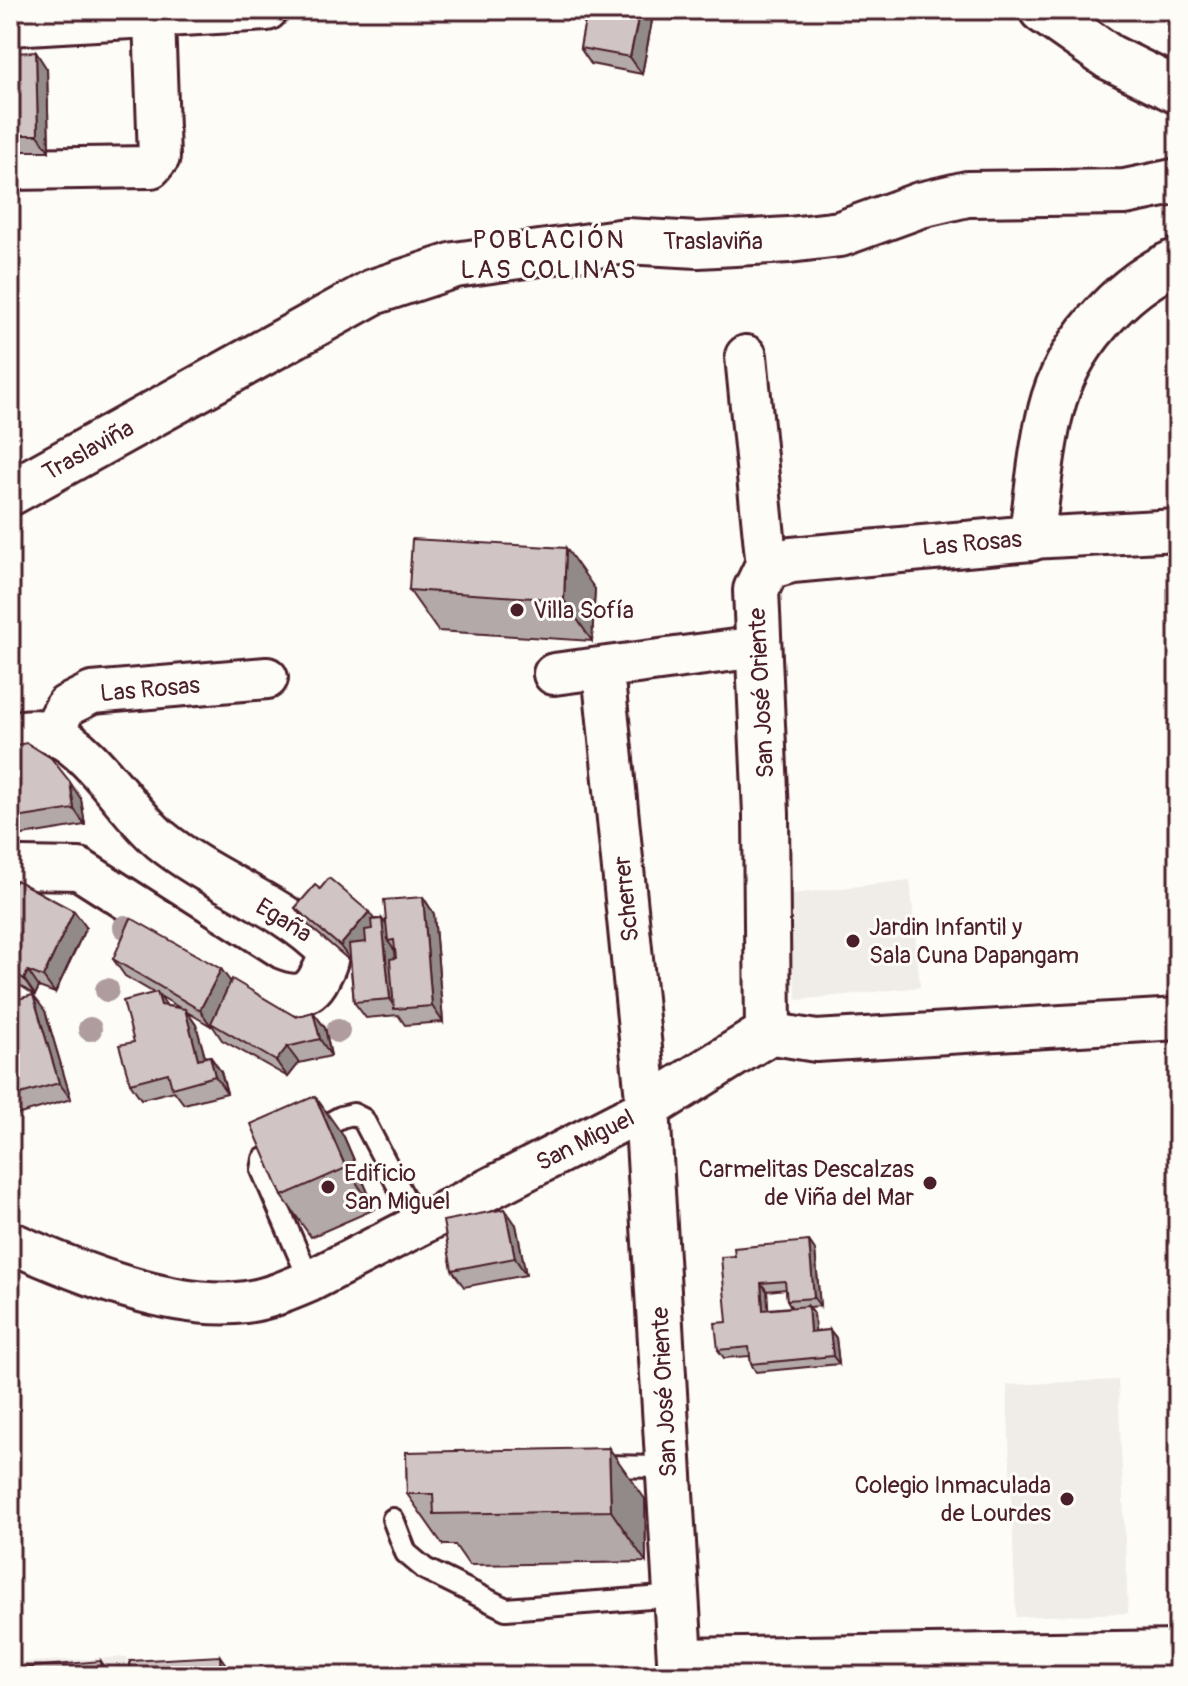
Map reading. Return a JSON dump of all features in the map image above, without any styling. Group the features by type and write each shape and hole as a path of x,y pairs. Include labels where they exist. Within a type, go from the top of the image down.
{"street":[{"path":"10,25 154,19 267,10"},
{"path":"1042,10 1109,57 1178,91"},
{"path":"10,169 151,167 156,164 159,157 154,19"},
{"name":"Traslaviña","path":"10,493 373,292 455,265 626,241 698,245 789,240 840,234 920,205 967,194 1125,192 1178,181"},
{"path":"1031,538 1051,409 1072,362 1101,319 1133,285 1178,261"},
{"name":"San José Oriente","path":"746,356 767,567 756,590 766,814 768,1033"},
{"name":"Las Rosas","path":"767,567 792,560 1031,538 1178,530"},
{"path":"554,674 758,647"},
{"name":"Las Rosas","path":"52,733 66,706 92,693 267,678"},
{"name":"Scherrer","path":"605,690 647,1108"},
{"path":"10,732 52,733"},
{"name":"Egaña","path":"10,874 22,868 79,869 264,987 287,997 306,994 316,985 328,960 328,951 322,944 290,921 210,876 159,839 79,753 52,733"},
{"path":"768,1033 816,1041 1178,1019"},
{"name":"San Miguel","path":"10,1242 117,1282 193,1301 243,1302 264,1299 310,1281 647,1108 768,1033"},
{"name":"San José Oriente","path":"647,1108 680,1667"},
{"path":"680,1667 1178,1651"}],"lane":[{"path":"310,1281 262,1170 264,1159 341,1117 353,1114 363,1119 419,1226"},
{"path":"572,1466 668,1467"},
{"path":"393,1519 406,1553 425,1569 506,1609 676,1596"}],"shaded area":[{"name":"Jardin Infantil y Sala Cuna Dapangam","path":"910,880 920,987 797,1000 784,895"},
{"name":"Colegio Inmaculada de Lourdes","path":"1118,1380 1128,1613 1016,1617 1007,1385"},
{"path":"127,1657 129,1676 10,1676 10,1663"}],"building":[{"path":"587,10 640,10 630,57 580,48"},
{"path":"36,52 38,135 10,135 10,53"},
{"path":"412,539 566,548 564,600 409,590"},
{"path":"27,743 51,758 70,782 74,809 10,819 10,746"},
{"path":"329,878 369,912 340,946 295,908 315,885 320,889"},
{"path":"16,880 74,911 43,977 28,971 24,979 10,970 10,891"},
{"path":"423,897 432,1006 394,1009 390,959 396,958 394,940 388,941 384,900"},
{"path":"131,918 221,969 200,1010 113,959"},
{"path":"382,919 390,999 354,1002 349,944 366,942 365,930 372,929 371,920"},
{"path":"232,979 296,1017 313,1012 320,1039 287,1047 276,1061 211,1023"},
{"path":"157,992 161,1005 185,1009 198,1059 210,1056 215,1076 172,1088 168,1073 130,1083 119,1045 134,1042 123,1001"},
{"path":"33,995 59,1083 10,1097 10,1001"},
{"path":"315,1096 346,1168 282,1196 251,1124"},
{"path":"505,1209 515,1258 452,1270 443,1221"},
{"path":"809,1241 814,1298 787,1300 785,1281 761,1283 763,1310 808,1306 810,1332 830,1330 833,1356 751,1364 749,1347 718,1350 715,1323 727,1322 721,1257 735,1256 734,1248"},
{"path":"609,1448 611,1511 434,1514 433,1494 407,1494 406,1452"},
{"path":"220,1656 221,1676 130,1676 130,1661"},
{"path":"101,1661 102,1676 10,1676 10,1669"},
{"path":"403,1666 404,1676 309,1676 309,1673"}],"place":[{"name":"Villa Sofía","path":"517,610"},
{"name":"Jardin Infantil y Sala Cuna Dapangam","path":"853,941"},
{"name":"Carmelitas Descalzas de Viña del Mar","path":"930,1183"},
{"name":"Edificio San Miguel","path":"328,1187"},
{"name":"Colegio Inmaculada de Lourdes","path":"1067,1499"}],"district":[{"name":"POBLACIÓN LAS COLINAS","path":"549,254"}]}
